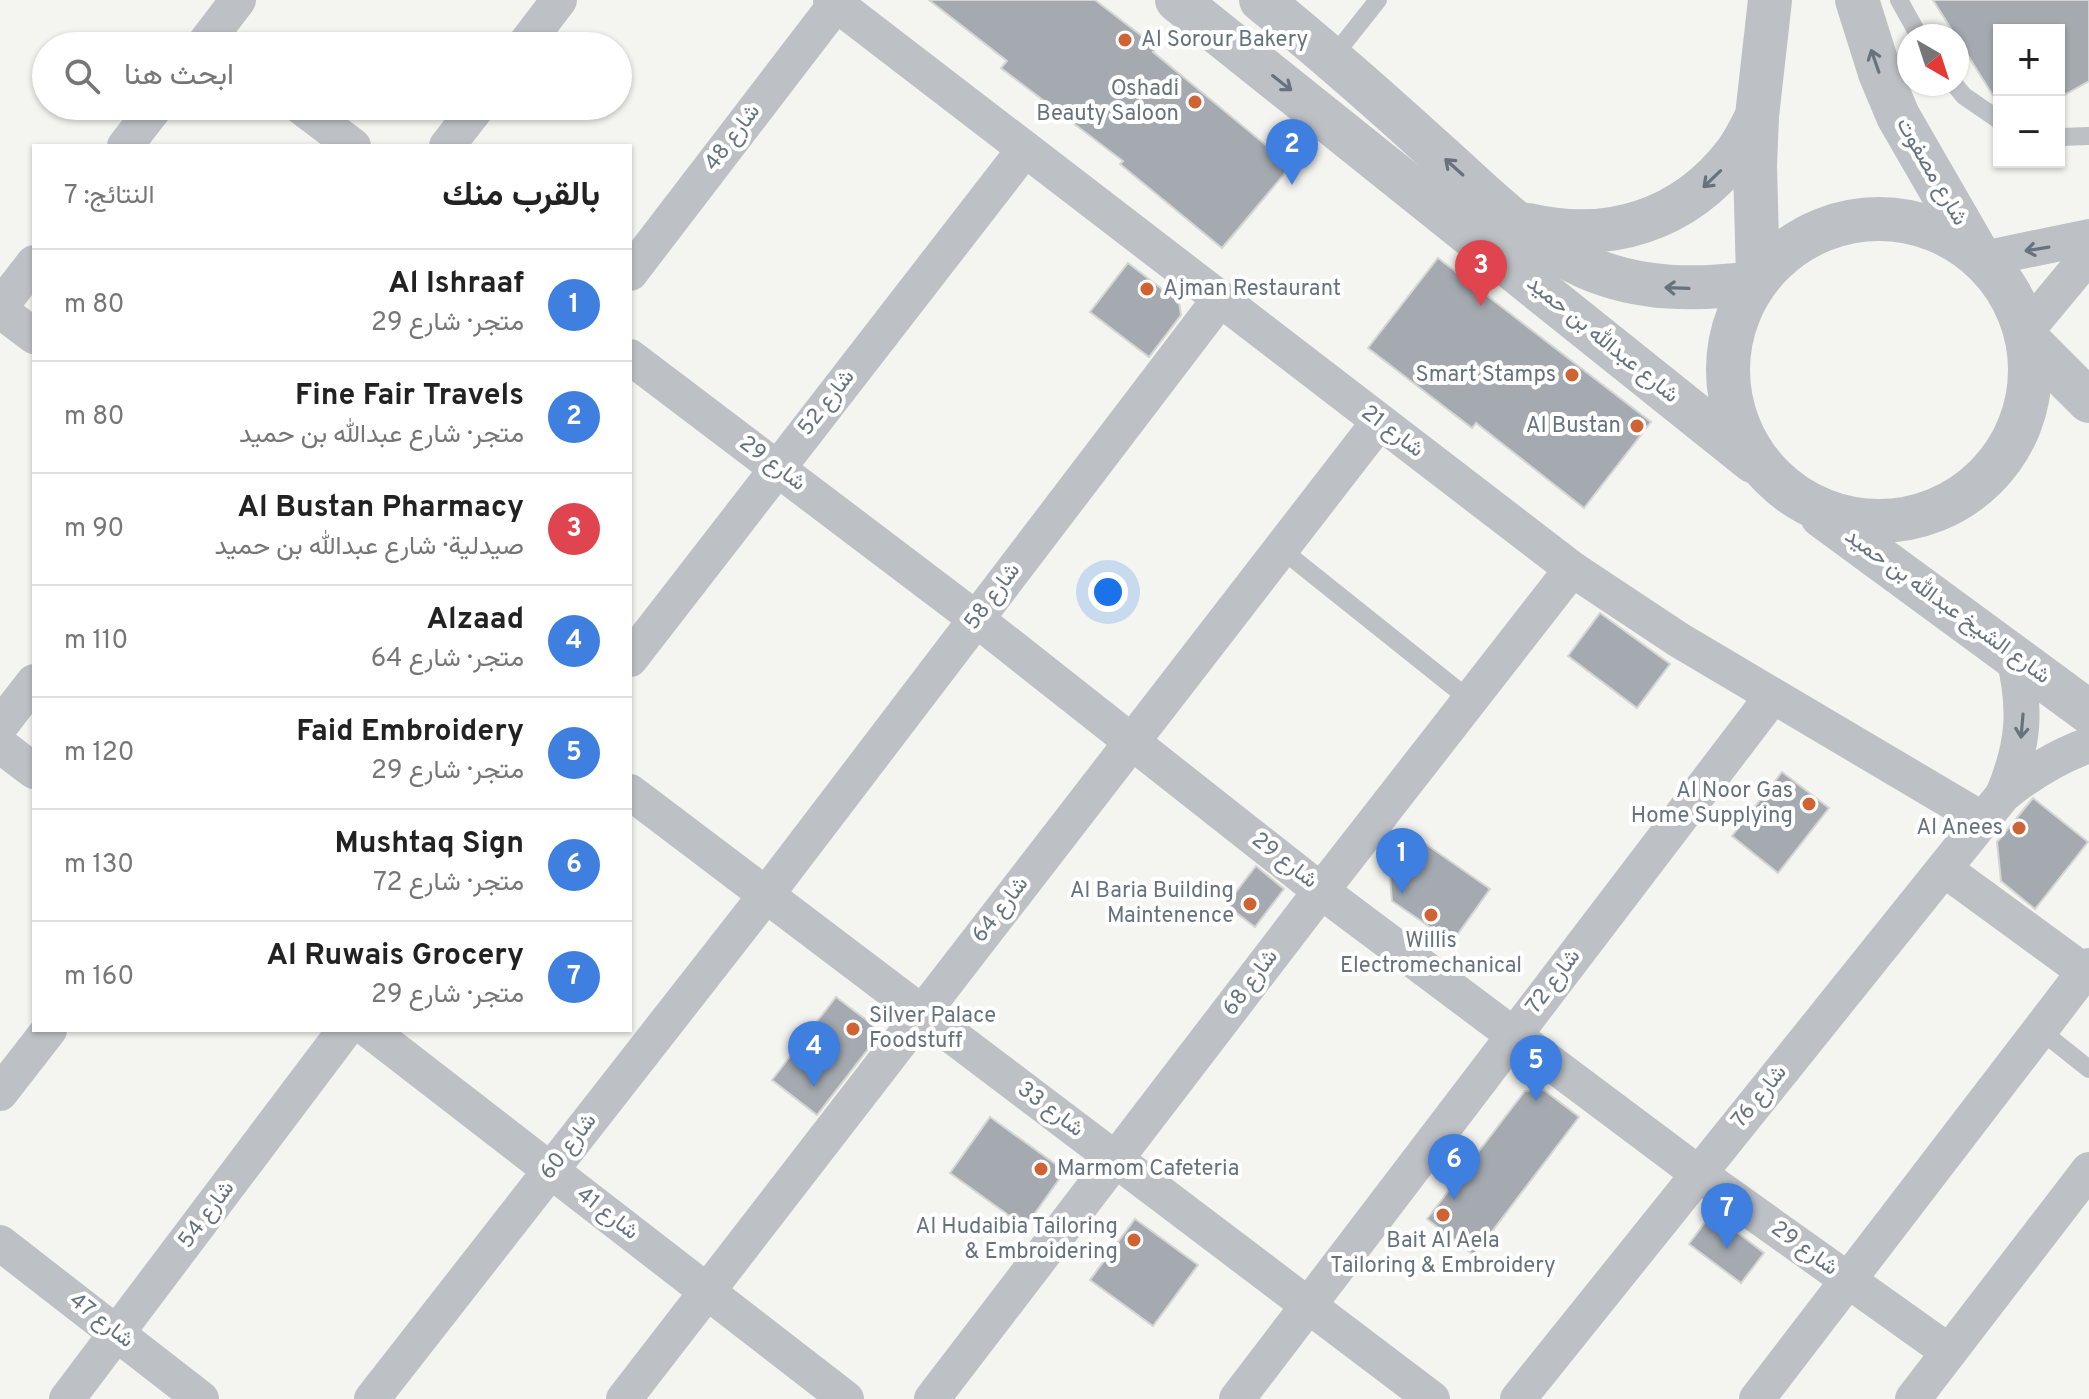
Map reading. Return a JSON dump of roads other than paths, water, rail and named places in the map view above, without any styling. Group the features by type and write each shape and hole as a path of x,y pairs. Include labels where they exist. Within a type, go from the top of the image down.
{"street":[{"path":"218,32 238,0"},
{"path":"535,32 559,0"},
{"name":"شارع عبدالله بن حميد","path":"1177,0 1804,503"},
{"path":"1756,280 1757,116 1770,0"},
{"name":"شارع مصفوت","path":"1857,0 1880,73 1898,116 1980,256"},
{"name":"شارع 21","path":"833,2 1572,569 1772,697 1993,808"},
{"name":"شارع 48","path":"632,270 833,2"},
{"name":"شارع عبدالله بن حميد","path":"1280,7 1332,58 1516,222 1550,247 1587,267 1628,280 1669,288 1712,288 1756,280"},
{"path":"1516,222 1556,232 1597,232 1638,224 1676,208 1719,173 1737,152 1757,116"},
{"path":"127,144 145,120"},
{"path":"319,120 350,144"},
{"path":"449,144 467,120"},
{"name":"شارع 52","path":"632,656 1025,149"},
{"path":"1764,470 1738,428 1727,378 1732,328 1756,280 1787,248 1823,228 1862,218 1904,219 1943,231 1980,256 2003,280 2017,304 2028,336 2031,384 2020,426 1999,463 1968,493 1929,513 1887,521 1845,519 1804,503"},
{"path":"1980,256 2040,249 2089,237"},
{"path":"2028,336 2089,255"},
{"path":"32,266 0,308 32,334"},
{"name":"شارع 58","path":"766,895 1220,299"},
{"path":"2028,336 2089,401"},
{"name":"شارع 29","path":"632,359 976,619 1321,891 1699,1174 1949,1352"},
{"name":"شارع 64","path":"624,1399 1379,422"},
{"name":"شارع الشيخ عبدالله بن حميد","path":"1804,503 2089,712"},
{"name":"شارع 68","path":"932,1399 1572,569"},
{"name":"شارع 76","path":"1993,808 2014,768 2023,711 2013,654"},
{"path":"0,726 32,685"},
{"name":"شارع 72","path":"1237,1399 1772,697"},
{"path":"0,745 32,769"},
{"name":"شارع 76","path":"1518,1399 1993,808 2029,774 2048,762 2089,745"},
{"name":"شارع 33","path":"632,794 1432,1399"},
{"path":"1757,1399 2087,969 1944,869"},
{"name":"شارع 60","path":"372,1399 766,895"},
{"path":"0,1093 47,1032"},
{"name":"شارع 54","path":"67,1399 344,1032"},
{"name":"شارع 41","path":"372,1032 846,1399"},
{"path":"1913,1399 2089,1170"},
{"name":"شارع 47","path":"0,1243 201,1399"}],"lane":[{"path":"1332,58 1378,0"},
{"path":"1899,0 1911,24"},
{"path":"1964,96 1993,116"},
{"path":"2065,137 2089,136"},
{"path":"1281,549 1470,700"},
{"path":"2040,1030 2089,1069"}],"place":[{"name":"Al Sorour Bakery","path":"1125,40"},
{"name":"Oshadi Beauty Saloon","path":"1195,102"},
{"name":"Fine Fair Travels","path":"1292,185"},
{"name":"Ajman Restaurant","path":"1147,289"},
{"name":"Al Bustan Pharmacy","path":"1481,306"},
{"name":"Smart Stamps","path":"1572,375"},
{"name":"Al Bustan","path":"1637,426"},
{"name":"Al Noor Gas Home Supplying","path":"1809,804"},
{"name":"Al Anees","path":"2019,828"},
{"name":"Al Ishraaf","path":"1402,894"},
{"name":"Al Baria Building Maintenence","path":"1250,904"},
{"name":"Willis Electromechanical","path":"1431,915"},
{"name":"Silver Palace Foodstuff","path":"853,1029"},
{"name":"Alzaad","path":"814,1087"},
{"name":"Faid Embroidery","path":"1536,1101"},
{"name":"Marmom Cafeteria","path":"1041,1169"},
{"name":"Mushtaq Sign","path":"1454,1200"},
{"name":"Bait Al Aela Tailoring & Embroidery","path":"1443,1215"},
{"name":"Al Hudaibia Tailoring & Embroidering","path":"1134,1240"},
{"name":"Al Ruwais Grocery","path":"1727,1249"}]}
